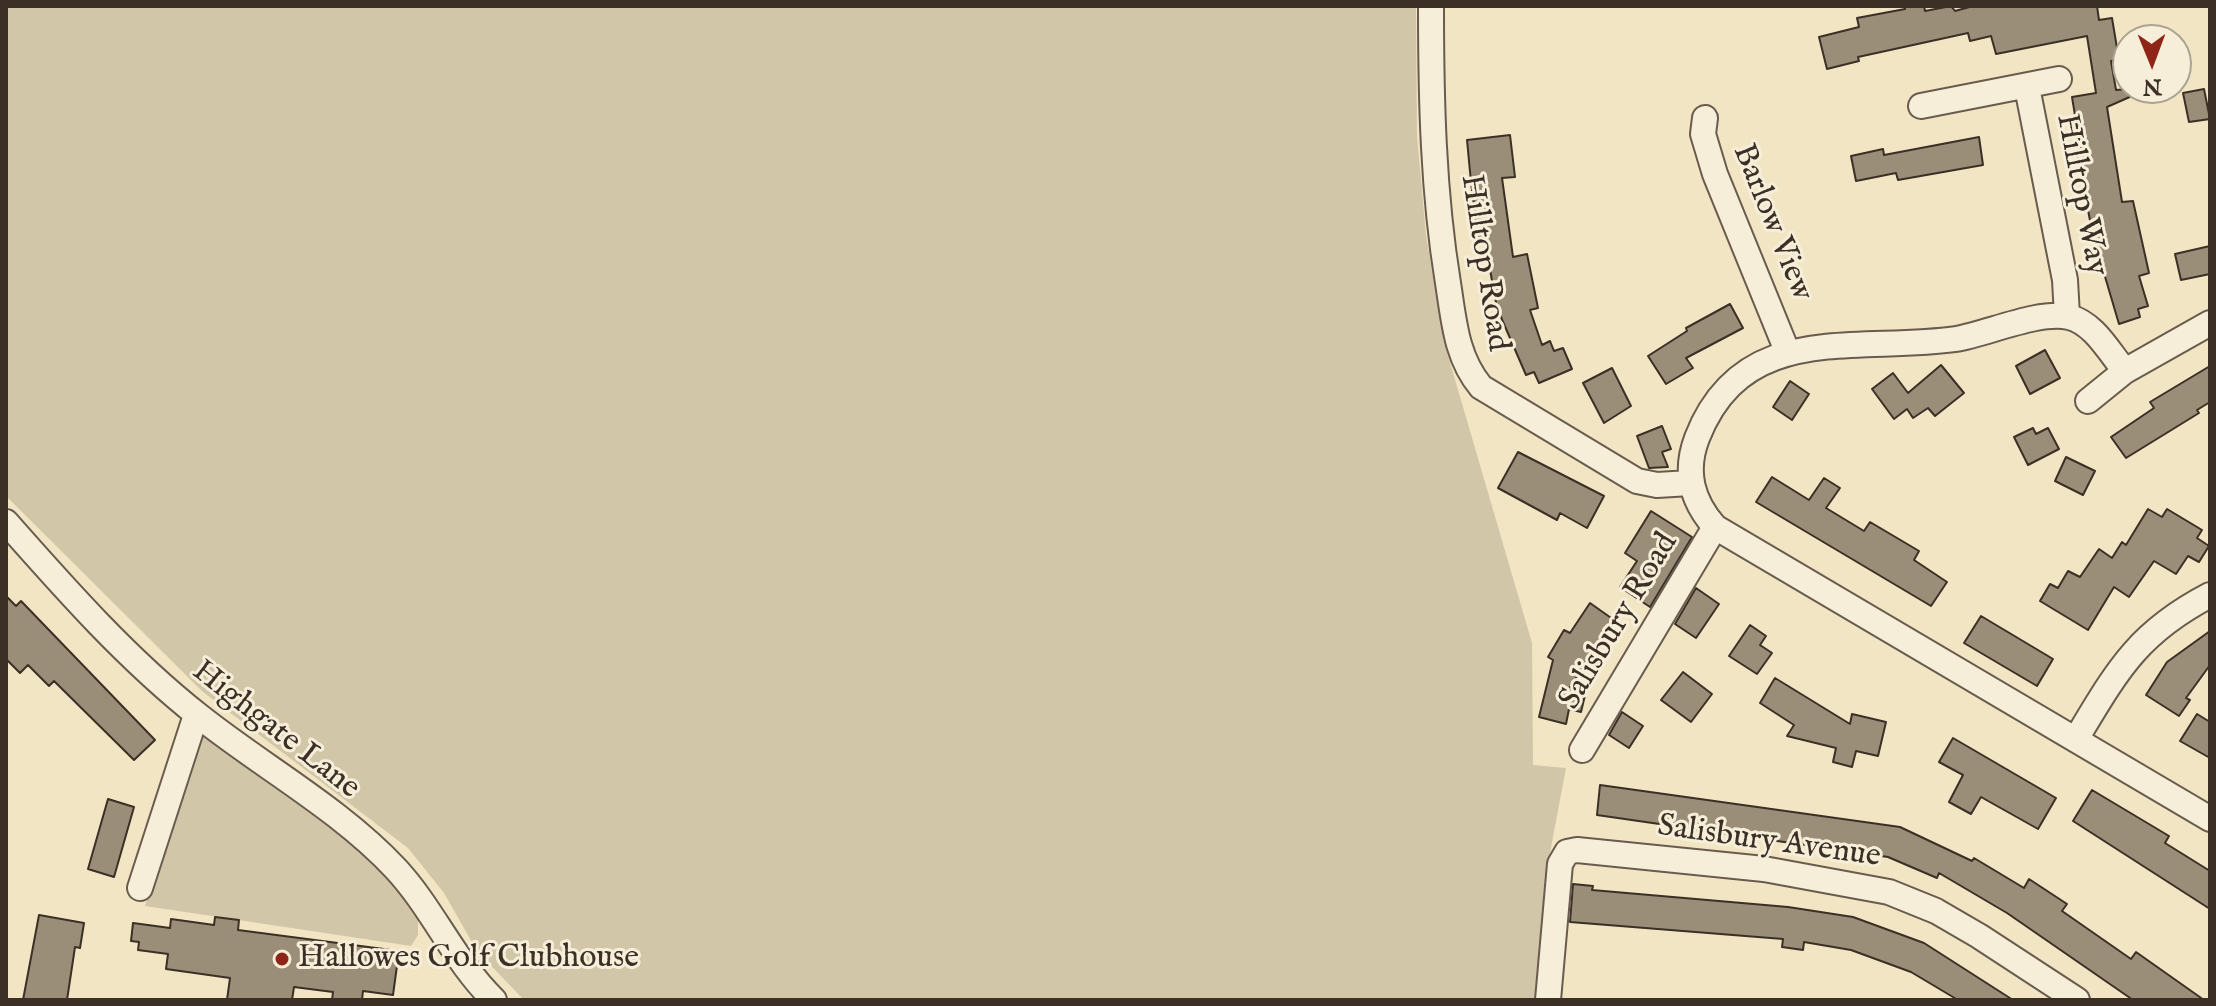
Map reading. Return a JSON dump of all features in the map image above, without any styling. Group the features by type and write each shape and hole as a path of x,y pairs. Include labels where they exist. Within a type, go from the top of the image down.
{"street":[{"name":"Hilltop Road","path":"1431,6 1431,135 1440,233 1457,342 1468,371 1481,387 1637,481 1657,485 1690,483"},
{"name":"Hilltop Way","path":"1921,106 2059,79"},
{"name":"Hilltop Way","path":"2027,87 2065,280 2067,316"},
{"name":"Barlow View","path":"1705,118 1703,134 1715,174 1787,351"},
{"path":"2125,371 2094,332 2067,316 2047,317 1955,339 1787,351 1744,374 1721,393 1704,420 1692,451 1690,483 1699,509 1715,527 2210,819"},
{"path":"2088,401 2125,371 2210,323"},
{"name":"Highgate Lane","path":"6,522 101,625 196,715 366,841 396,869 440,934 494,1000"},
{"name":"Salisbury Road","path":"1582,750 1715,527"},
{"path":"2076,739 2122,663 2139,643 2159,625 2210,595"},
{"path":"140,888 196,715"},
{"name":"Salisbury Avenue","path":"1548,1000 1560,864 1567,852 1764,869 1889,892 1936,911 2077,1000"}],"shaded area":[{"path":"6,6 1416,6 1417,136 1426,235 1444,342 1532,643 1533,765 1566,768 1550,853 1539,1000 524,1000 477,951 444,893 408,848 203,692 6,496"},
{"path":"199,732 343,831 381,865 418,915 418,935 411,946 145,906"}],"building":[{"path":"1905,6 1924,6 1925,11 1951,6 1955,11 1973,6 2097,6 2099,20 2112,18 2114,104 2107,107 2122,202 2133,201 2149,273 2139,276 2148,306 2138,309 2140,317 2119,324 2093,236 2077,153 2081,152 2072,97 2096,93 2087,36 1996,54 1991,36 1970,41 1968,33 1858,57 1859,61 1827,69 1819,37 1859,27 1857,18 1905,9"},
{"path":"2204,89 2210,119 2189,122 2185,104 2192,104 2192,91"},
{"path":"1510,135 1515,177 1502,178 1513,257 1527,254 1538,308 1530,310 1542,345 1550,341 1554,351 1563,348 1572,369 1539,383 1534,372 1526,375 1497,308 1484,237 1478,237 1471,182 1467,140"},
{"path":"1979,137 1983,165 1898,180 1896,173 1856,181 1851,156 1883,149 1884,155"},
{"path":"2210,246 2210,274 2181,280 2175,254"},
{"path":"1730,304 1743,328 1686,358 1693,368 1666,384 1648,356 1687,331 1686,328"},
{"path":"2045,350 2060,378 2030,394 2016,366"},
{"path":"1941,365 1964,393 1935,416 1928,408 1913,418 1907,409 1894,419 1872,389 1893,373 1908,393"},
{"path":"2210,366 2210,402 2197,410 2199,413 2126,458 2111,437 2154,408 2150,402"},
{"path":"1612,368 1631,406 1604,423 1583,383"},
{"path":"1790,381 1809,394 1792,420 1773,407"},
{"path":"1662,426 1671,449 1662,452 1668,467 1649,468 1637,436"},
{"path":"2033,428 2036,434 2048,428 2059,449 2028,465 2014,437"},
{"path":"1518,452 1604,496 1587,528 1560,513 1557,520 1498,488"},
{"path":"2066,457 2095,471 2083,495 2055,481"},
{"path":"1772,477 1809,500 1824,478 1840,488 1826,508 1864,531 1870,522 1919,551 1914,560 1947,582 1931,606 1756,502"},
{"path":"2148,509 2162,517 2167,509 2202,530 2197,538 2209,546 2199,562 2188,556 2176,574 2154,561 2129,597 2114,587 2088,630 2040,601 2050,584 2058,588 2068,571 2080,577 2099,549 2112,558 2122,542 2126,545"},
{"path":"1651,511 1692,537 1650,607 1620,587 1637,561 1625,553"},
{"path":"1696,588 1719,604 1696,638 1675,624"},
{"path":"6,596 16,606 21,601 155,740 134,760 54,681 49,686 28,665 20,673 6,659"},
{"path":"1590,603 1614,620 1570,687 1586,691 1581,712 1569,709 1566,724 1539,717 1553,660 1548,657 1564,630 1570,633"},
{"path":"1981,616 2053,659 2037,686 1964,643"},
{"path":"1750,625 1766,636 1760,645 1772,653 1757,674 1729,656"},
{"path":"2210,631 2210,665 2186,698 2190,700 2179,716 2146,695 2167,662"},
{"path":"1683,672 1712,694 1691,722 1661,700"},
{"path":"1775,678 1850,724 1852,714 1886,722 1878,756 1856,751 1852,767 1833,762 1836,748 1787,736 1794,725 1760,703"},
{"path":"1622,712 1643,726 1629,748 1609,735"},
{"path":"2197,714 2210,722 2210,758 2180,741"},
{"path":"1953,738 2056,798 2038,829 1981,797 1971,814 1949,802 1963,775 1939,762"},
{"path":"1600,785 1900,827 1972,861 1974,858 2024,888 2029,879 2067,904 2062,911 2131,959 2136,952 2204,1000 2133,1000 2007,913 1939,873 1937,878 1888,857 1597,815"},
{"path":"2092,790 2169,836 2165,843 2210,871 2210,909 2073,821"},
{"path":"108,799 134,807 114,877 88,869"},
{"path":"1573,884 1593,886 1592,890 1788,907 1853,917 1924,943 2013,1000 1958,1000 1911,972 1851,950 1804,942 1803,950 1782,947 1783,939 1570,922"},
{"path":"39,915 84,923 80,948 75,947 67,1000 23,1000"},
{"name":"Hallowes Golf Clubhouse","path":"215,917 239,920 238,930 399,951 393,995 363,991 362,1000 332,1000 333,992 294,987 292,1000 227,1000 230,978 166,969 168,954 138,950 139,942 131,941 133,923 170,928 171,919 214,925"}],"place":[{"name":"Hallowes Golf Clubhouse","path":"282,959"}]}
